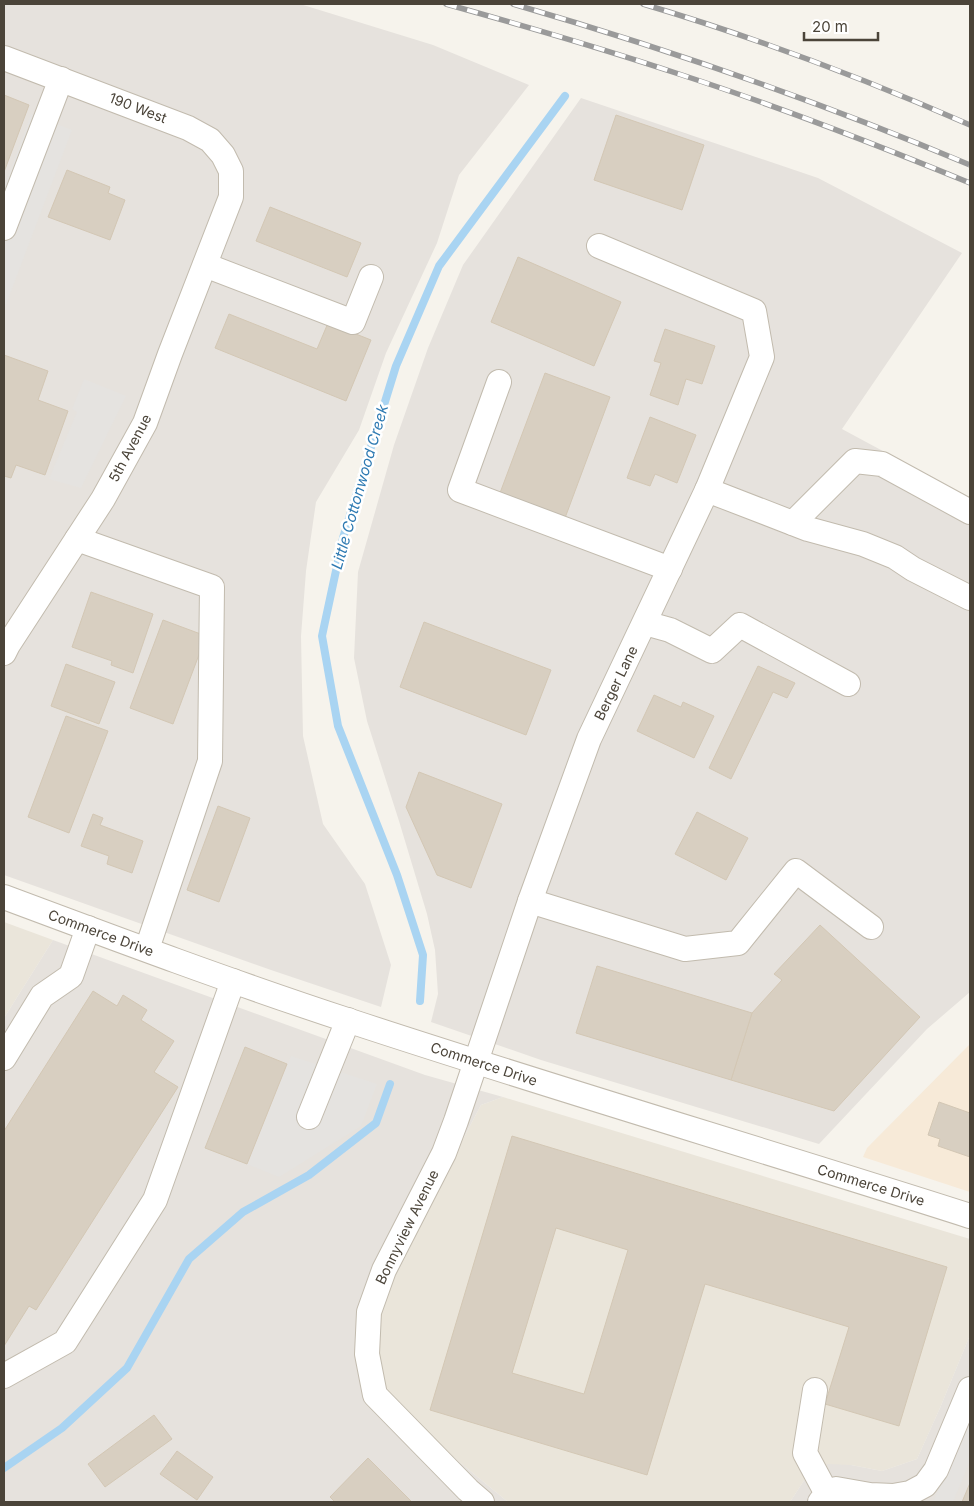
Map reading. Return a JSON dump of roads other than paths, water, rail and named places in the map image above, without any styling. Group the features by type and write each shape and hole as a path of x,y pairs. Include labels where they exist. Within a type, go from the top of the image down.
{"street":[{"name":"190 West","path":"4,58 188,128 210,140 223,154 231,171 231,197"},
{"path":"4,228 61,79"},
{"name":"5th Avenue","path":"4,654 103,499 145,423 231,197"},
{"name":"Berger Lane","path":"476,1062 530,901 589,739 707,490 762,357 754,311 599,246"},
{"path":"205,265 353,322 371,278"},
{"path":"499,382 460,490 670,569"},
{"path":"793,523 855,461 882,464 970,512"},
{"path":"707,490 793,523 871,547 895,557 913,569 970,598"},
{"path":"77,539 212,587 210,761 147,949"},
{"path":"645,623 670,630 712,651 740,625 848,684"},
{"path":"530,901 685,949 738,943 796,872 871,927"},
{"name":"Commerce Drive","path":"4,897 233,981 348,1020 476,1062 970,1216"},
{"path":"4,1058 42,996 71,976 88,928"},
{"path":"4,1376 64,1342 155,1200 233,981"},
{"path":"309,1117 348,1020"},
{"name":"Bonnyview Avenue","path":"476,1062 444,1152 384,1270 369,1312 367,1354 375,1395 482,1502"},
{"path":"815,1390 808,1423 805,1453 823,1498 836,1489 870,1495 893,1496 910,1493 925,1485 936,1470 970,1389"}],"waterway":[{"name":"Little Cottonwood Creek","path":"420,1001 423,955 397,875 338,726 322,636 343,538 396,366 439,266 565,96"},
{"name":"Little Cottonwood Creek","path":"4,1468 62,1428 127,1368 189,1259 243,1212 309,1175 376,1123 390,1084"}],"railway":[{"path":"446,4 535,29 719,87 827,126 970,183"},
{"path":"513,4 629,39 801,98 970,165"},
{"path":"643,4 726,30 808,59 970,125"}]}
